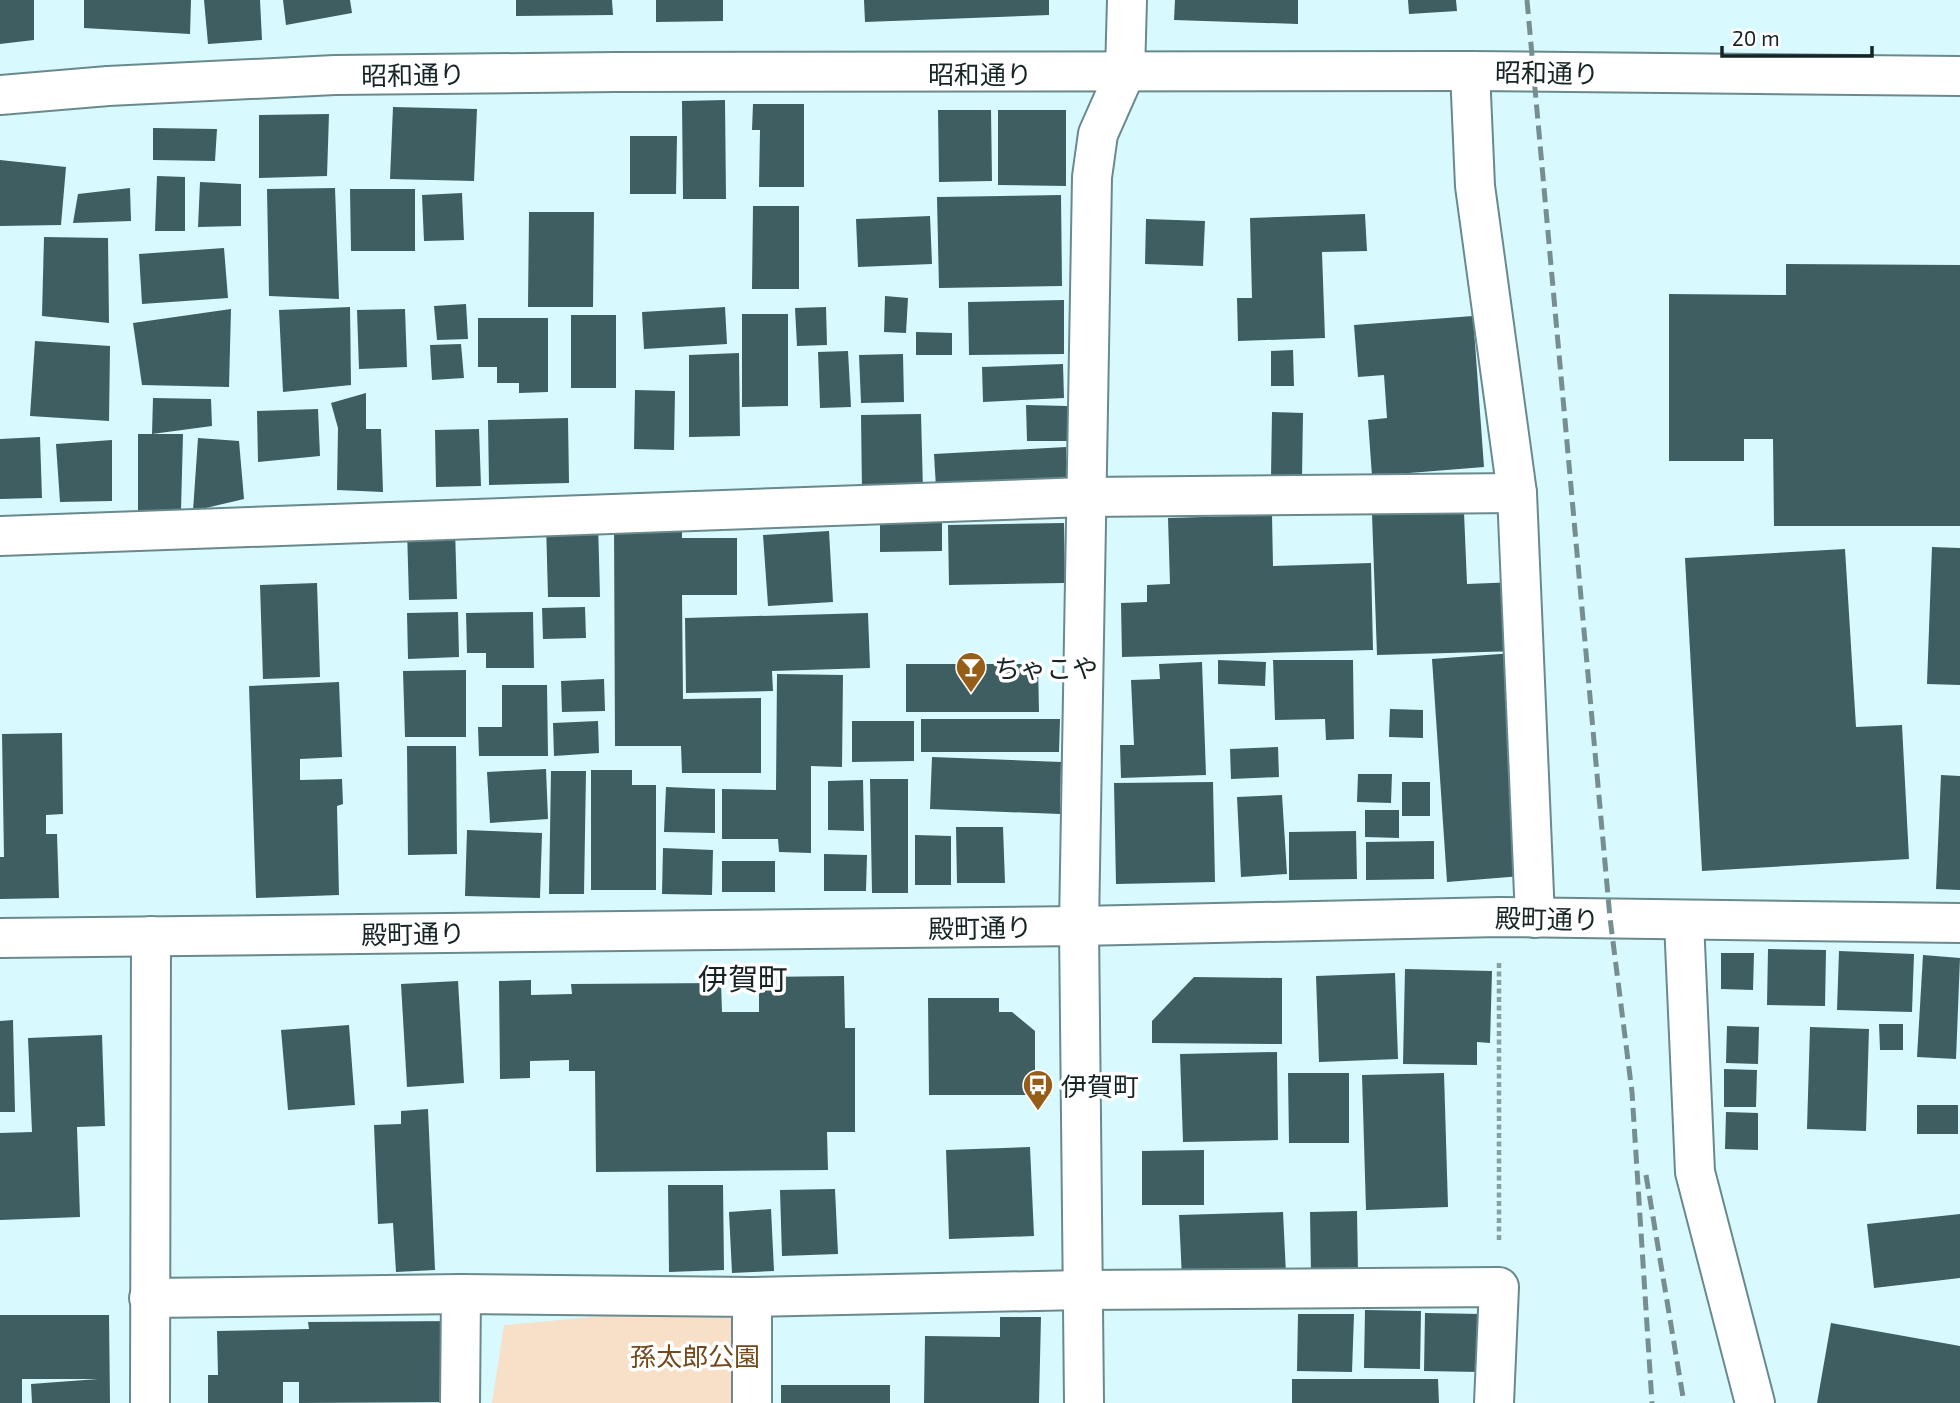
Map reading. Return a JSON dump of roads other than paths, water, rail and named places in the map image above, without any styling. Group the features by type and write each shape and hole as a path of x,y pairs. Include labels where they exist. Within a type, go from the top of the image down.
{"street":[{"path":"1084,1403 1079,926 1091,177 1098,134 1125,73 1127,0"},
{"path":"1470,71 1475,186 1517,493 1517,918"},
{"name":"昭和通り","path":"0,95 108,86 335,75 1470,71 1960,76"},
{"path":"0,536 1085,497 1517,493"},
{"name":"殿町通り","path":"0,938 1079,926 1517,918 1960,923"},
{"path":"1684,920 1695,1172 1755,1403"},
{"path":"150,1403 151,936"},
{"path":"149,1298 461,1294 752,1297 1081,1290 1499,1287 1494,1403"},
{"path":"460,1403 461,1294"},
{"path":"752,1297 752,1403"}],"railway":[{"path":"1527,0 1610,918 1632,1092 1652,1403"},
{"path":"1646,1175 1684,1403"}],"place":[{"name":"ちゃこや","path":"971,694"},
{"name":"伊賀町","path":"1038,1112"}],"district":[{"name":"伊賀町","path":"743,978"}],"park label":[{"name":"孫太郎公園","path":"695,1355"}]}
